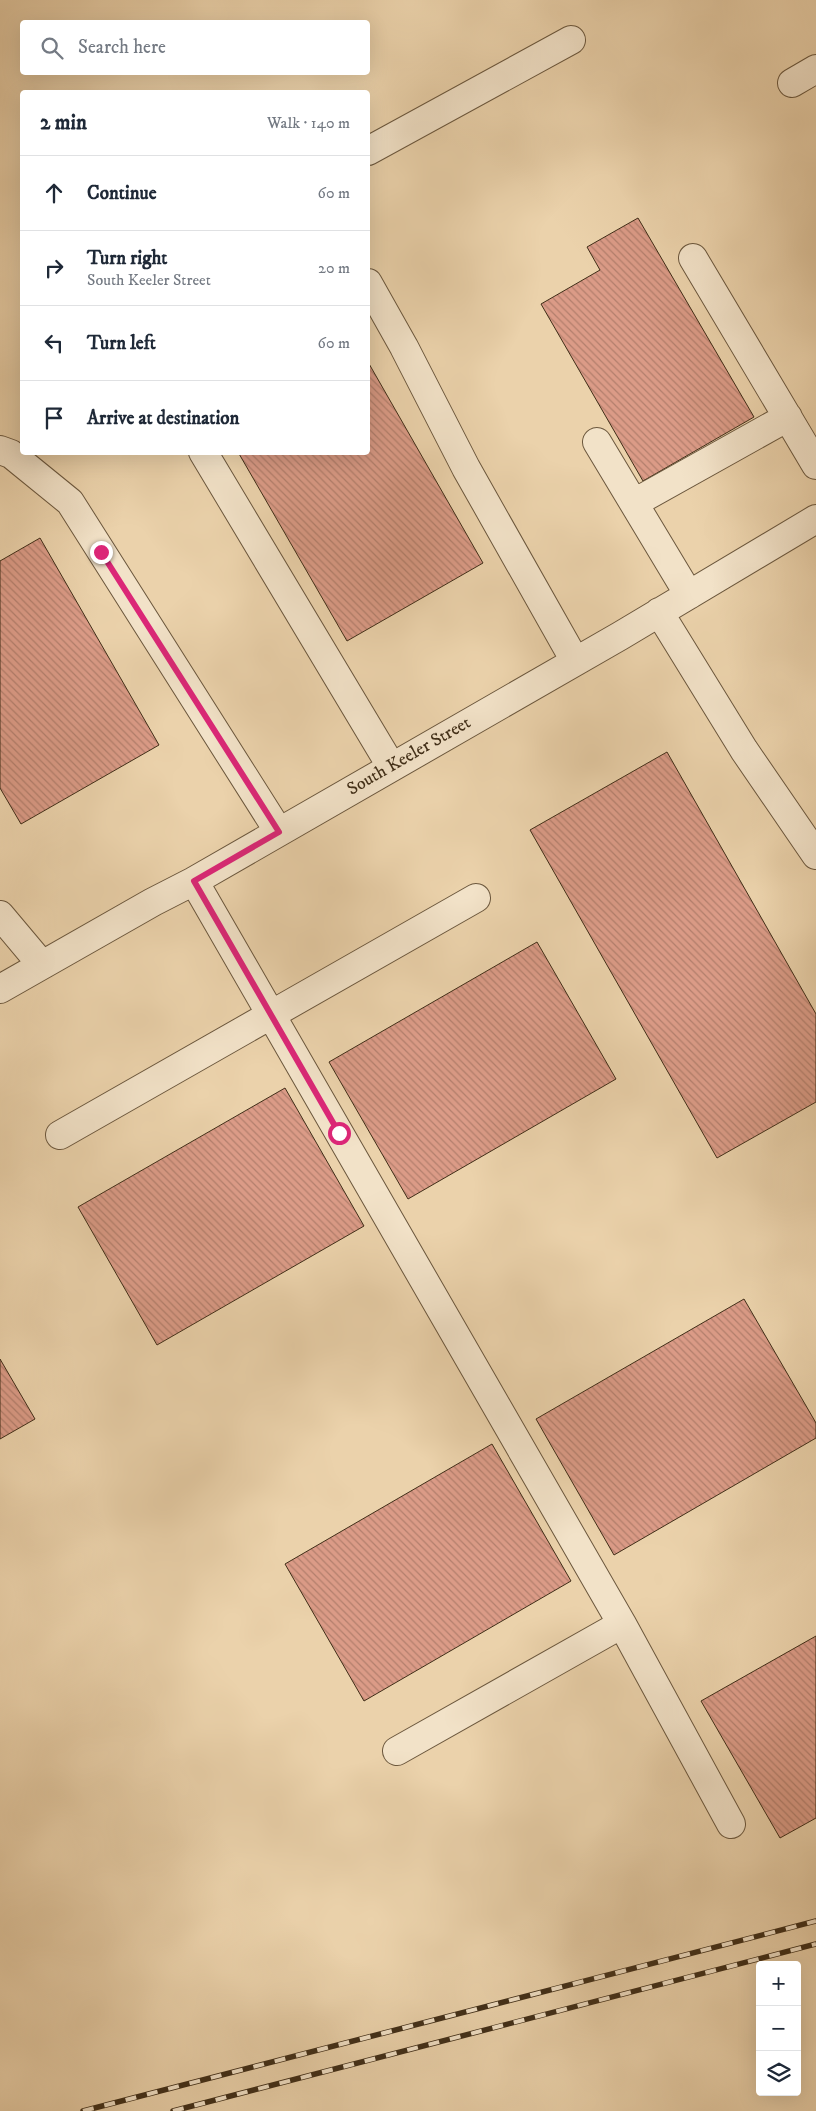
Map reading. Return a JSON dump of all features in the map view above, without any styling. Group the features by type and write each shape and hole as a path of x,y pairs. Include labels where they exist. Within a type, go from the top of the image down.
{"street":[{"path":"370,150 571,40"},
{"path":"792,83 816,69"},
{"path":"693,258 816,465"},
{"path":"370,287 404,347 466,468 575,660"},
{"path":"634,503 788,417"},
{"path":"597,442 689,595"},
{"path":"0,450 11,454 70,502 279,832"},
{"path":"205,455 392,766"},
{"name":"South Keeler Street","path":"0,989 153,902 194,881 660,612 816,519"},
{"path":"660,612 744,750 816,855"},
{"path":"194,881 622,1624 731,1824"},
{"path":"60,1135 476,898"},
{"path":"0,915 42,965"},
{"path":"397,1751 622,1624"}],"building":[{"path":"638,218 754,417 643,481 541,304 600,270 587,247"},
{"path":"370,365 483,563 347,641 240,455 370,455"},
{"path":"40,538 159,745 21,824 0,788 0,561"},
{"path":"667,752 816,1014 816,1102 717,1158 530,830"},
{"path":"537,942 616,1079 408,1199 329,1062"},
{"path":"285,1088 364,1226 157,1345 78,1207"},
{"path":"744,1299 816,1423 816,1438 614,1555 536,1419"},
{"path":"0,1359 35,1419 0,1439"},
{"path":"492,1444 571,1581 364,1701 285,1564"},
{"path":"816,1636 816,1818 780,1838 701,1701"}],"railway":[{"path":"83,2111 816,1921"},
{"path":"173,2111 816,1944"}],"route":[{"path":"101,552 279,832 194,881 339,1133"}]}
